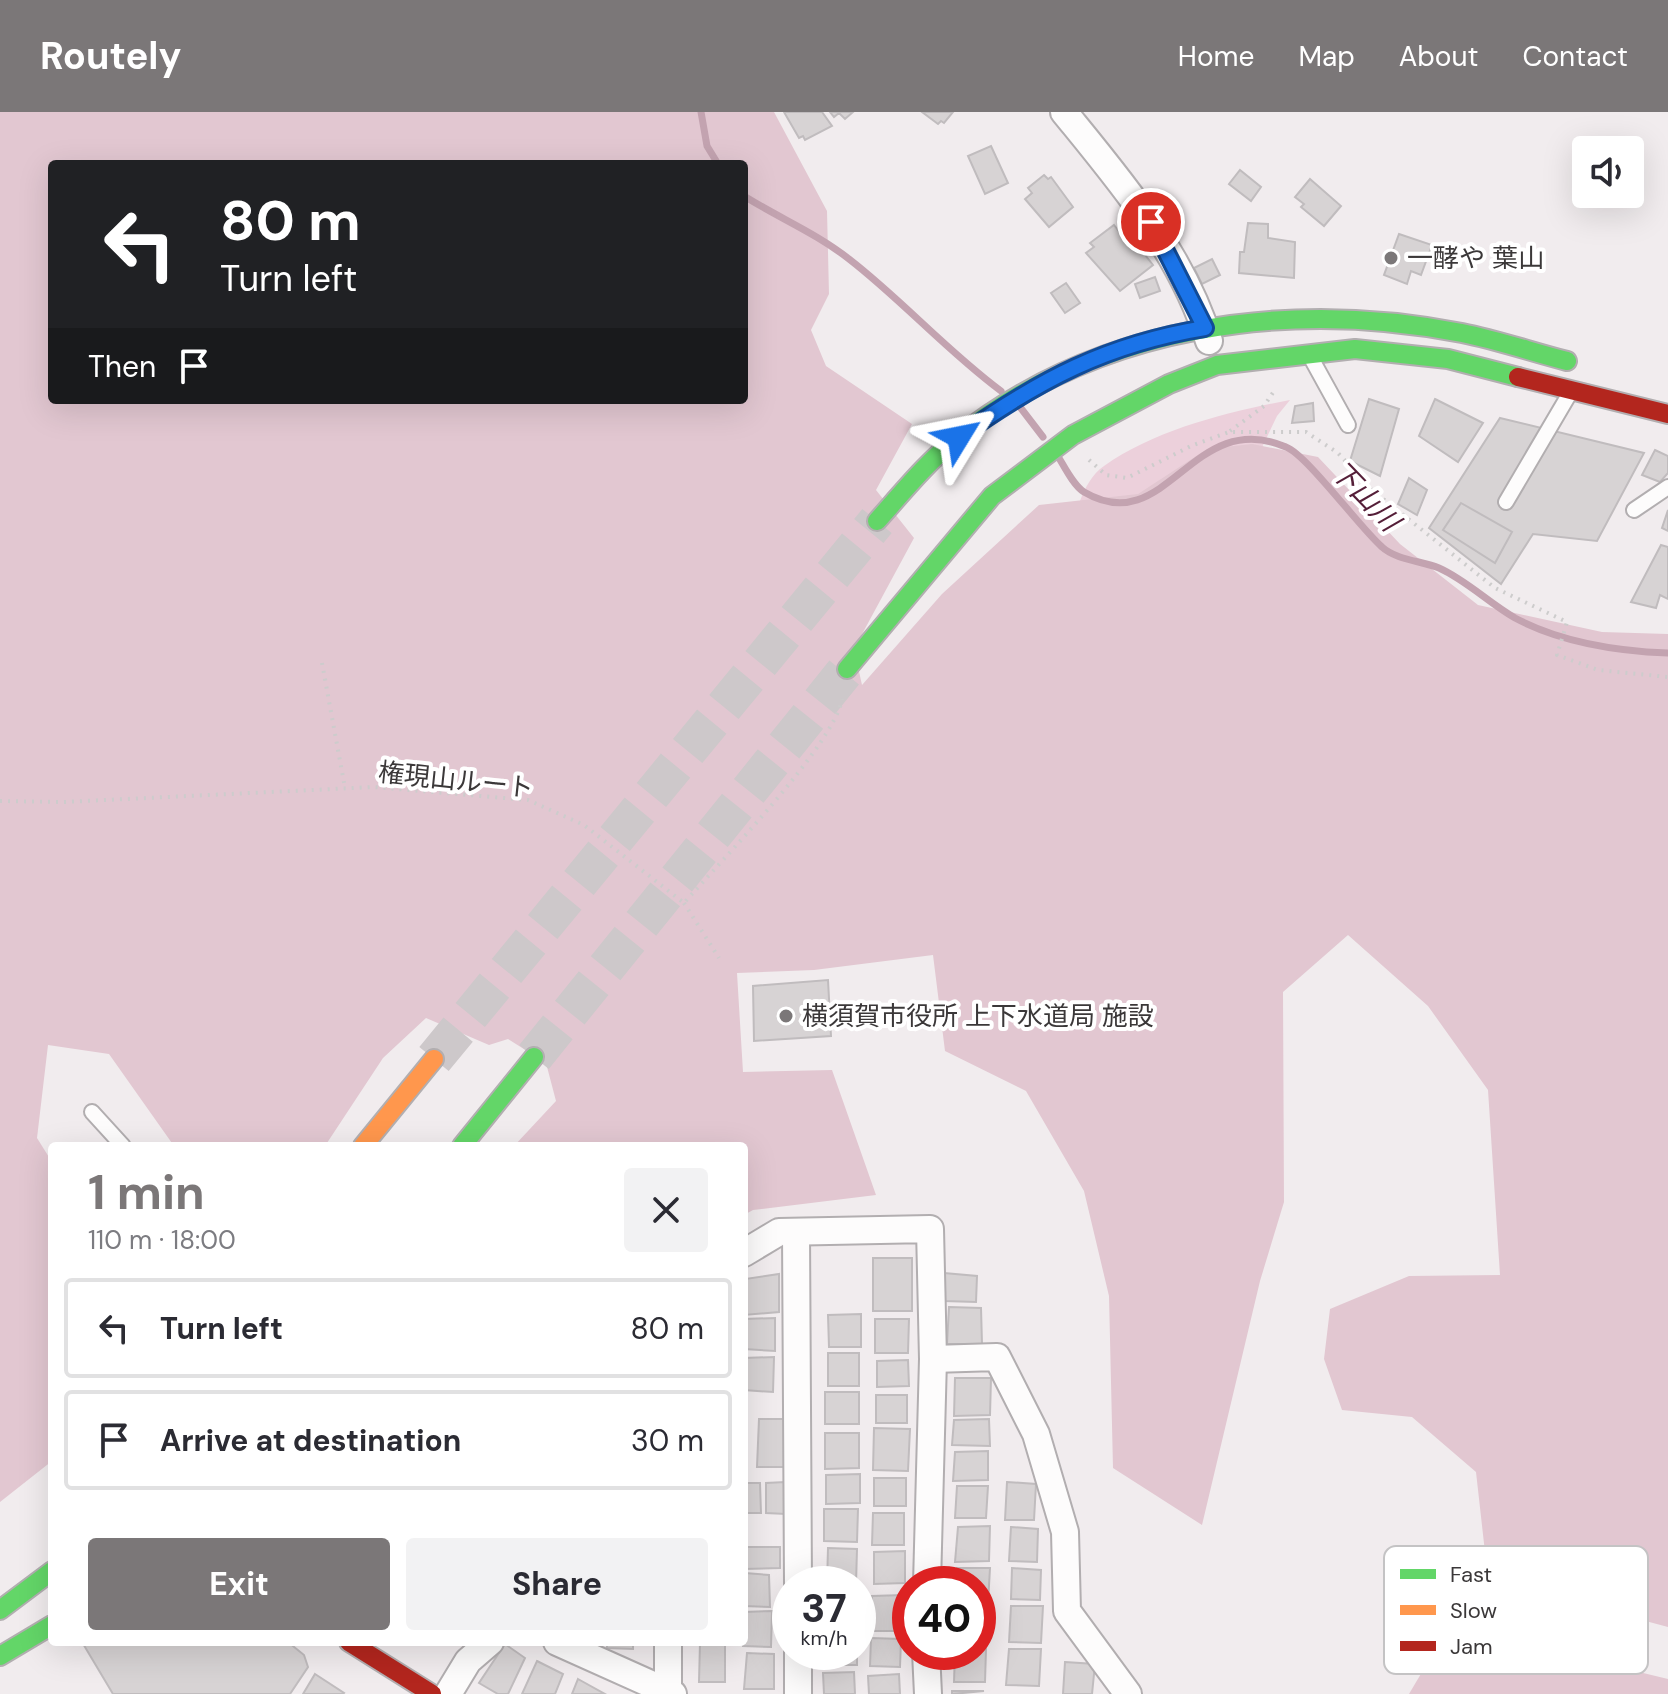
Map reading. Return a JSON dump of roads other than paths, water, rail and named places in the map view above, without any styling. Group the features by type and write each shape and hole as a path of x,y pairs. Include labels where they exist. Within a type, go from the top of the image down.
{"street":[{"path":"1064,112 1151,222 1205,328 1217,365"},
{"path":"877,521 922,470 959,437 1038,383 1112,350 1159,336 1205,328 1310,319 1402,324 1462,333 1584,365"},
{"path":"847,669 992,496 1066,440 1169,384 1217,365 1355,349 1436,357 1668,414"},
{"path":"465,1142 534,1057"},
{"path":"366,1142 434,1059"},
{"path":"748,1251 779,1232 930,1229 933,1359 927,1566"},
{"path":"796,1232 798,1566"},
{"path":"933,1359 997,1357 1036,1434 1065,1532 1067,1611 1128,1694"},
{"path":"0,1610 48,1574"},
{"path":"0,1656 48,1627"},
{"path":"355,1646 432,1694"},
{"path":"448,1694 468,1661 485,1646"},
{"path":"566,1646 670,1693 668,1646"},
{"path":"798,1670 798,1694"},
{"path":"927,1670 928,1694"}],"lane":[{"path":"1304,353 1348,425"},
{"path":"1506,502 1572,389"},
{"path":"1634,510 1668,487"},
{"path":"92,1112 119,1142"}],"waterway":[{"name":"下山川","path":"701,112 707,146 716,160"},
{"name":"下山川","path":"748,198 824,241 849,259 1001,391"},
{"name":"下山川","path":"1020,407 1043,437"},
{"name":"下山川","path":"1059,458 1080,489 1113,502 1137,500 1226,444 1254,439 1286,447 1307,463 1372,538 1388,551 1449,573 1515,618 1551,634 1609,648 1668,653"}],"tunnel":[{"path":"434,1059 877,521"},
{"path":"534,1057 847,669"}],"place":[{"name":"一酵や 葉山","path":"1391,258"},
{"name":"横須賀市役所 上下水道局 施設","path":"786,1016"}]}
